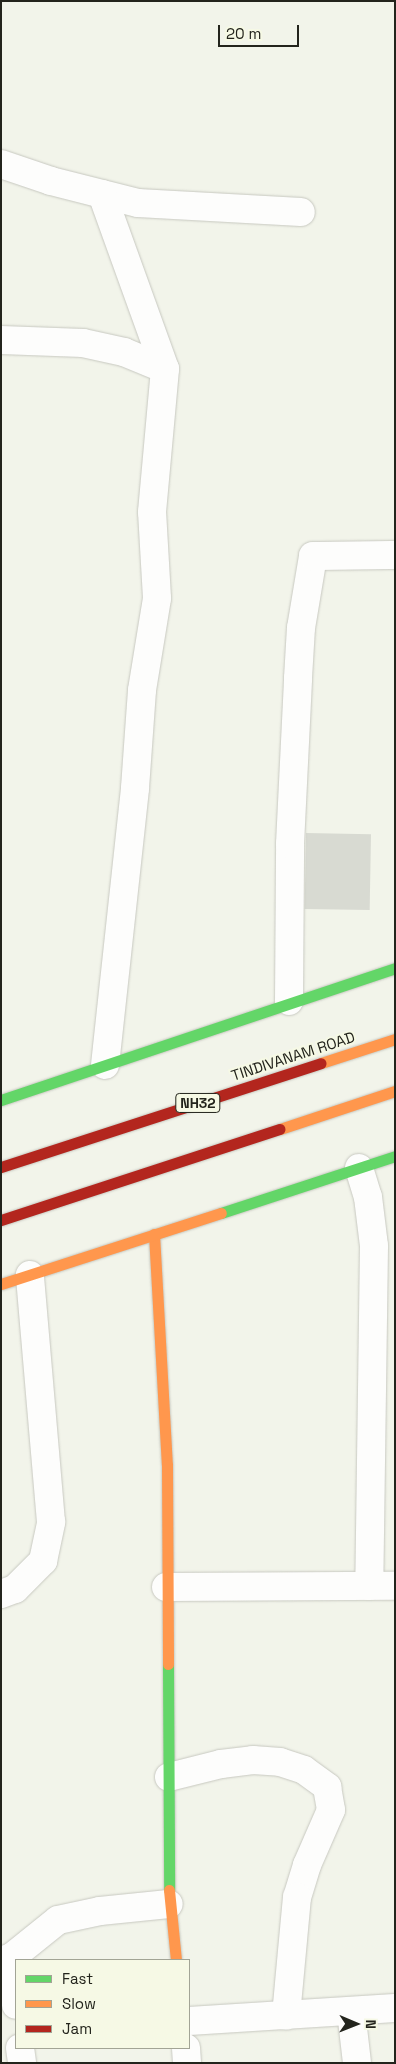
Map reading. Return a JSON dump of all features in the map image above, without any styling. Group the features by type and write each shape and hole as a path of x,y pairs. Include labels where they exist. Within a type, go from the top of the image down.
{"main road":[{"path":"1,1100 289,1001 395,968"},
{"name":"TINDIVANAM ROAD","path":"1,1167 395,1039"},
{"path":"1,1220 395,1092"},
{"path":"1,1284 395,1156"},
{"path":"154,1234 167,1465 166,1587 169,1904 176,1959"}],"street":[{"path":"1,164 50,182 138,202 301,212"},
{"path":"102,194 165,369 152,512 157,598 142,690 135,788 105,1065"},
{"path":"1,340 83,343 124,352 165,369"},
{"path":"289,1001 290,844 298,678 301,628 313,556 395,555"},
{"path":"166,1587 382,1586 374,1246 368,1197 359,1168"},
{"path":"1,1594 15,1588 43,1562 51,1522 30,1275"},
{"path":"169,1777 221,1764 253,1760 280,1762 304,1770 327,1787 331,1810 307,1865 297,1897 286,2015"},
{"path":"15,2000 7,1959 58,1920 100,1911 169,1904"},
{"path":"190,2021 395,2008"},
{"path":"351,2011 358,2063"},
{"path":"20,2049 22,2063"},
{"path":"186,2049 187,2063"}],"building":[{"path":"306,833 371,834 370,910 305,909"}],"traffic: fast":[{"path":"1,1100 395,968"},
{"path":"221,1213 395,1156"},
{"path":"168,1664 169,1890"}],"traffic: slow":[{"path":"321,1063 395,1039"},
{"path":"280,1129 395,1091"},
{"path":"1,1284 221,1213"},
{"path":"154,1234 167,1465 168,1664"},
{"path":"169,1890 176,1959"}],"traffic: jam":[{"path":"1,1167 321,1063"},
{"path":"1,1220 280,1129"}]}
